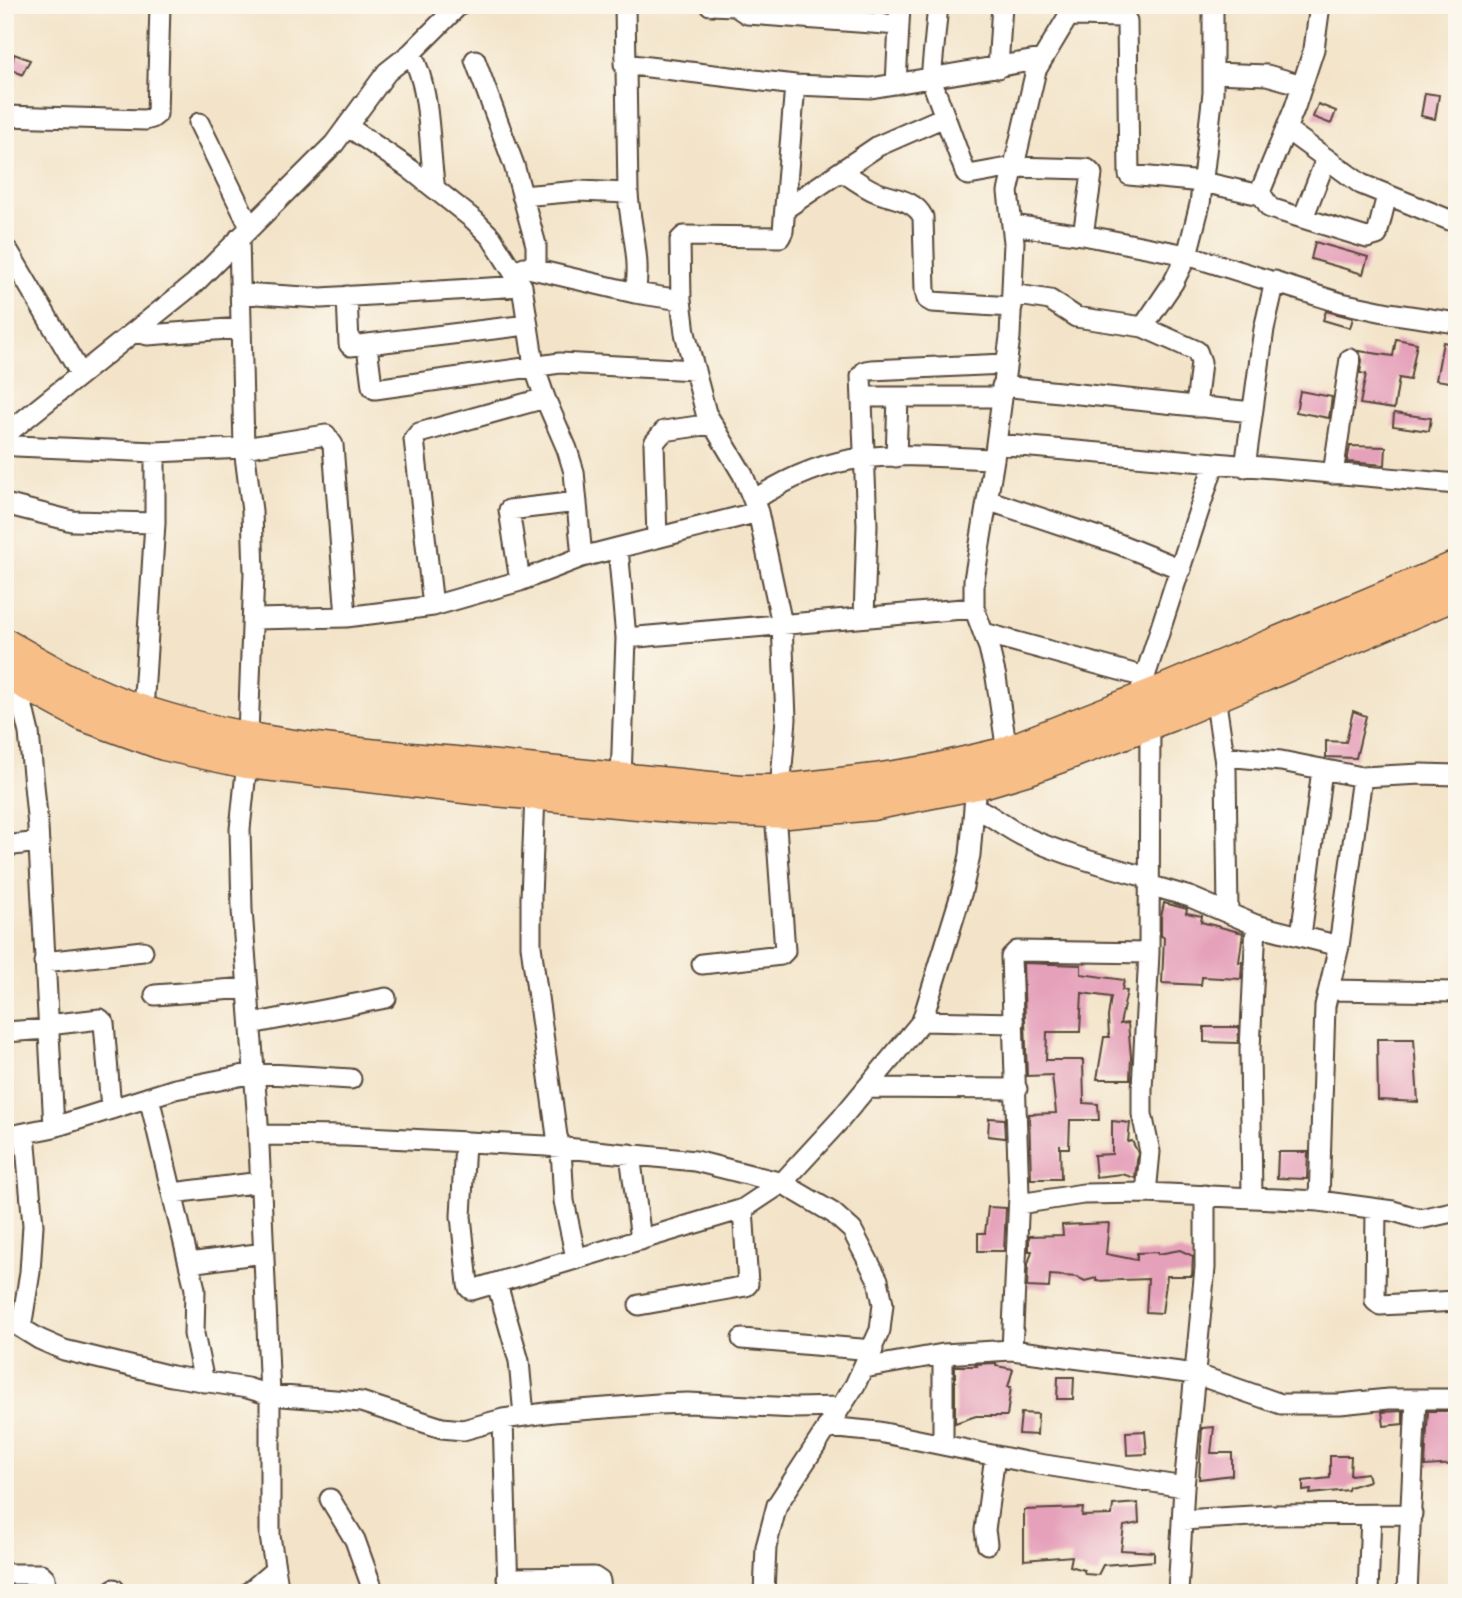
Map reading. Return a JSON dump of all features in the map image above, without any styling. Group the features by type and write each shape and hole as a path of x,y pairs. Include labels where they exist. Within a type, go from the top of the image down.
{"main road":[{"path":"5,645 67,680 248,751 535,794 693,808 778,801 926,772 1007,752 1144,700 1457,567"},
{"path":"10,675 84,715 164,744 248,751 362,755 741,791 778,801 872,804 975,795 1062,757 1144,700 1215,696 1457,593"}],"street":[{"path":"5,116 152,118 157,114 160,5"},
{"path":"5,435 195,283 334,144 387,72 411,53 459,5"},
{"path":"625,5 628,193 639,276 635,293"},
{"path":"710,5 899,25"},
{"path":"896,84 900,5"},
{"path":"938,5 931,79 966,174 1013,167 1087,169 1091,174 1091,181 1083,235"},
{"path":"998,68 1002,5"},
{"path":"1143,327 1169,289 1187,255 1203,182 1213,93 1213,5"},
{"path":"1260,192 1314,49 1320,5"},
{"path":"1007,752 996,677 984,632 974,608 974,580 995,451 1012,300 1014,242 1008,192 1036,70 1072,10 1124,17 1127,21 1129,175 1203,182 1256,194 1260,192"},
{"path":"411,53 425,94 435,189"},
{"path":"624,64 795,85 871,88 1042,59"},
{"path":"475,60 514,165 536,245 536,269"},
{"path":"1213,73 1267,75 1302,85"},
{"path":"702,964 781,955 785,951 778,801 786,719 782,624 756,506 743,475 711,424 685,333 681,300 682,237 780,237 783,231 795,85"},
{"path":"785,209 878,146 944,117"},
{"path":"199,123 245,232 240,293 244,448 252,511 254,619 248,751 240,829 242,910 259,1135 270,1395 270,1536 279,1593"},
{"path":"347,125 435,189 483,228 522,286 534,366 574,472 582,557"},
{"path":"1286,129 1361,184 1457,223"},
{"path":"1303,218 1326,159"},
{"path":"842,172 875,191 919,208 923,217 927,299 932,302 1050,300 1076,317 1143,327 1197,351 1200,355 1196,407"},
{"path":"522,196 596,191 628,193"},
{"path":"1260,192 1270,208 1367,238 1377,235 1387,195"},
{"path":"1012,225 1083,235 1187,255 1341,303 1457,323"},
{"path":"9,252 80,373"},
{"path":"508,264 635,293 681,300"},
{"path":"1245,467 1264,329 1275,281"},
{"path":"240,293 321,298 522,286"},
{"path":"347,296 349,344 356,347 527,325"},
{"path":"135,332 148,335 241,328"},
{"path":"367,346 374,389 560,363 695,370"},
{"path":"1333,474 1350,359"},
{"path":"864,617 867,525 860,376 865,371 1005,364"},
{"path":"862,397 1002,392 1252,412"},
{"path":"433,606 414,439 419,433 544,397"},
{"path":"896,457 898,397"},
{"path":"657,538 654,443 664,431 711,424"},
{"path":"5,442 16,446 155,452 244,448 326,435 331,438 333,445 346,617"},
{"path":"254,619 346,617 433,606 520,581 582,557 657,538 756,506 769,490 822,467 865,457 995,451 1214,464 1457,484"},
{"path":"142,711 155,523 155,452"},
{"path":"1146,1193 1150,1152 1142,1114 1142,1089 1149,953 1149,882 1144,700 1214,464"},
{"path":"987,500 1119,544 1181,569"},
{"path":"520,581 509,510 577,502"},
{"path":"5,504 72,521 155,523"},
{"path":"618,548 626,638 621,779"},
{"path":"626,638 974,608"},
{"path":"984,632 1144,700"},
{"path":"10,675 29,733 39,842 54,1127"},
{"path":"1215,696 1224,756 1229,853 1228,912"},
{"path":"1224,756 1281,761 1362,777 1457,775"},
{"path":"1301,936 1322,769"},
{"path":"1319,1201 1325,1006 1339,946 1362,777"},
{"path":"535,794 531,946 561,1149 564,1201 576,1258"},
{"path":"975,795 991,814 1024,837 1190,897 1256,925 1339,946"},
{"path":"465,1142 461,1216 468,1284 472,1290 743,1209 782,1183 868,1087 922,1021 962,891 970,855 975,795"},
{"path":"5,846 39,842"},
{"path":"1252,1198 1250,1049 1256,925"},
{"path":"44,962 143,951"},
{"path":"1012,1350 1019,1204 1017,1089 1010,959 1017,951 1149,953"},
{"path":"155,995 248,988"},
{"path":"1329,990 1457,992"},
{"path":"251,1024 386,998"},
{"path":"5,1032 100,1019 104,1023 111,1109"},
{"path":"922,1021 1014,1023"},
{"path":"5,1137 54,1127 175,1089 254,1073 351,1079"},
{"path":"868,1087 1017,1089"},
{"path":"149,1097 195,1289 194,1334 204,1382"},
{"path":"25,1134 33,1225 30,1272 13,1323 64,1350 270,1395 361,1402 442,1428 463,1430 524,1416 688,1403 796,1408 840,1407"},
{"path":"259,1135 360,1136 465,1142 695,1161 782,1183 833,1213 852,1230 877,1280 883,1304 880,1330 868,1359 840,1407 777,1505 766,1547 764,1593"},
{"path":"630,1154 641,1240"},
{"path":"173,1193 261,1182"},
{"path":"1019,1204 1083,1194 1146,1193 1319,1201 1376,1209 1420,1219 1457,1211"},
{"path":"1178,1593 1184,1487 1205,1268 1205,1195"},
{"path":"639,1305 746,1286 743,1209"},
{"path":"1376,1209 1375,1301 1380,1305 1457,1301"},
{"path":"189,1263 264,1253"},
{"path":"498,1283 519,1361 524,1416"},
{"path":"742,1339 868,1359 1012,1350 1195,1374 1281,1404 1457,1399"},
{"path":"943,1354 943,1444"},
{"path":"1407,1593 1416,1399"},
{"path":"503,1419 508,1586 594,1577 600,1581 601,1593"},
{"path":"827,1427 879,1432 995,1456 1184,1487"},
{"path":"987,1544 985,1530 995,1456"},
{"path":"330,1499 355,1540 374,1593"},
{"path":"1182,1520 1270,1515 1412,1514"},
{"path":"1368,1593 1371,1515"},
{"path":"248,1593 275,1570"},
{"path":"5,1574 41,1574 45,1578 47,1593"}],"building":[{"path":"14,54 30,60 22,75 11,69"},
{"path":"1425,93 1439,95 1435,119 1421,116"},
{"path":"1318,104 1336,111 1331,124 1313,117"},
{"path":"1315,242 1368,257 1363,274 1311,259"},
{"path":"1326,311 1353,318 1350,328 1323,320"},
{"path":"1396,339 1417,343 1410,380 1399,378 1394,409 1360,404 1366,374 1360,373 1362,360 1359,351 1393,356"},
{"path":"1443,342 1457,345 1457,383 1436,380"},
{"path":"1300,391 1332,397 1329,418 1296,412"},
{"path":"1394,413 1431,418 1429,431 1393,426"},
{"path":"1350,446 1386,447 1385,465 1347,462"},
{"path":"1353,711 1366,716 1356,758 1326,757 1326,741 1346,742"},
{"path":"1164,903 1187,909 1186,913 1202,916 1201,922 1243,933 1239,962 1242,962 1241,979 1202,977 1201,985 1162,983 1164,937 1161,936 1161,917"},
{"path":"1023,963 1081,965 1081,974 1124,980 1122,990 1127,991 1120,1024 1128,1023 1130,1079 1097,1079 1104,1037 1109,1037 1111,997 1082,993 1080,1032 1047,1032 1046,1060 1083,1060 1084,1103 1098,1104 1099,1120 1070,1120 1069,1148 1060,1148 1061,1179 1031,1179 1029,1114 1056,1113 1052,1075 1027,1076"},
{"path":"1204,1027 1239,1027 1238,1043 1204,1042"},
{"path":"1377,1039 1414,1039 1418,1102 1378,1100"},
{"path":"989,1118 1004,1119 1005,1138 988,1136"},
{"path":"1112,1121 1130,1123 1128,1142 1132,1141 1138,1153 1135,1178 1122,1174 1096,1177 1094,1155 1112,1154"},
{"path":"1278,1152 1308,1152 1307,1179 1277,1178"},
{"path":"988,1207 1006,1208 1004,1251 978,1251 978,1233 985,1233"},
{"path":"1109,1223 1106,1254 1137,1260 1137,1253 1158,1254 1180,1250 1193,1256 1192,1276 1167,1276 1162,1313 1146,1312 1148,1279 1096,1281 1096,1278 1085,1281 1077,1277 1050,1275 1049,1288 1027,1287 1028,1264 1032,1251 1029,1251 1029,1236 1063,1235 1062,1225"},
{"path":"996,1363 996,1366 1013,1369 1008,1387 1011,1387 1007,1416 976,1416 955,1423 955,1366"},
{"path":"1058,1377 1074,1377 1073,1399 1057,1399"},
{"path":"1403,1411 1403,1424 1384,1426 1382,1412"},
{"path":"1428,1411 1457,1411 1457,1464 1425,1466"},
{"path":"1021,1413 1038,1414 1037,1435 1019,1434"},
{"path":"1214,1427 1211,1453 1232,1453 1232,1475 1199,1479 1202,1428"},
{"path":"1145,1431 1147,1454 1127,1455 1126,1432"},
{"path":"1330,1456 1351,1456 1350,1475 1367,1473 1369,1481 1349,1487 1348,1490 1310,1494 1311,1490 1303,1491 1303,1481 1330,1478"},
{"path":"1138,1503 1139,1523 1124,1526 1121,1550 1154,1552 1154,1561 1103,1565 1098,1575 1085,1574 1084,1570 1070,1566 1072,1556 1024,1560 1024,1510 1083,1508 1082,1516 1112,1515 1113,1505"}]}
